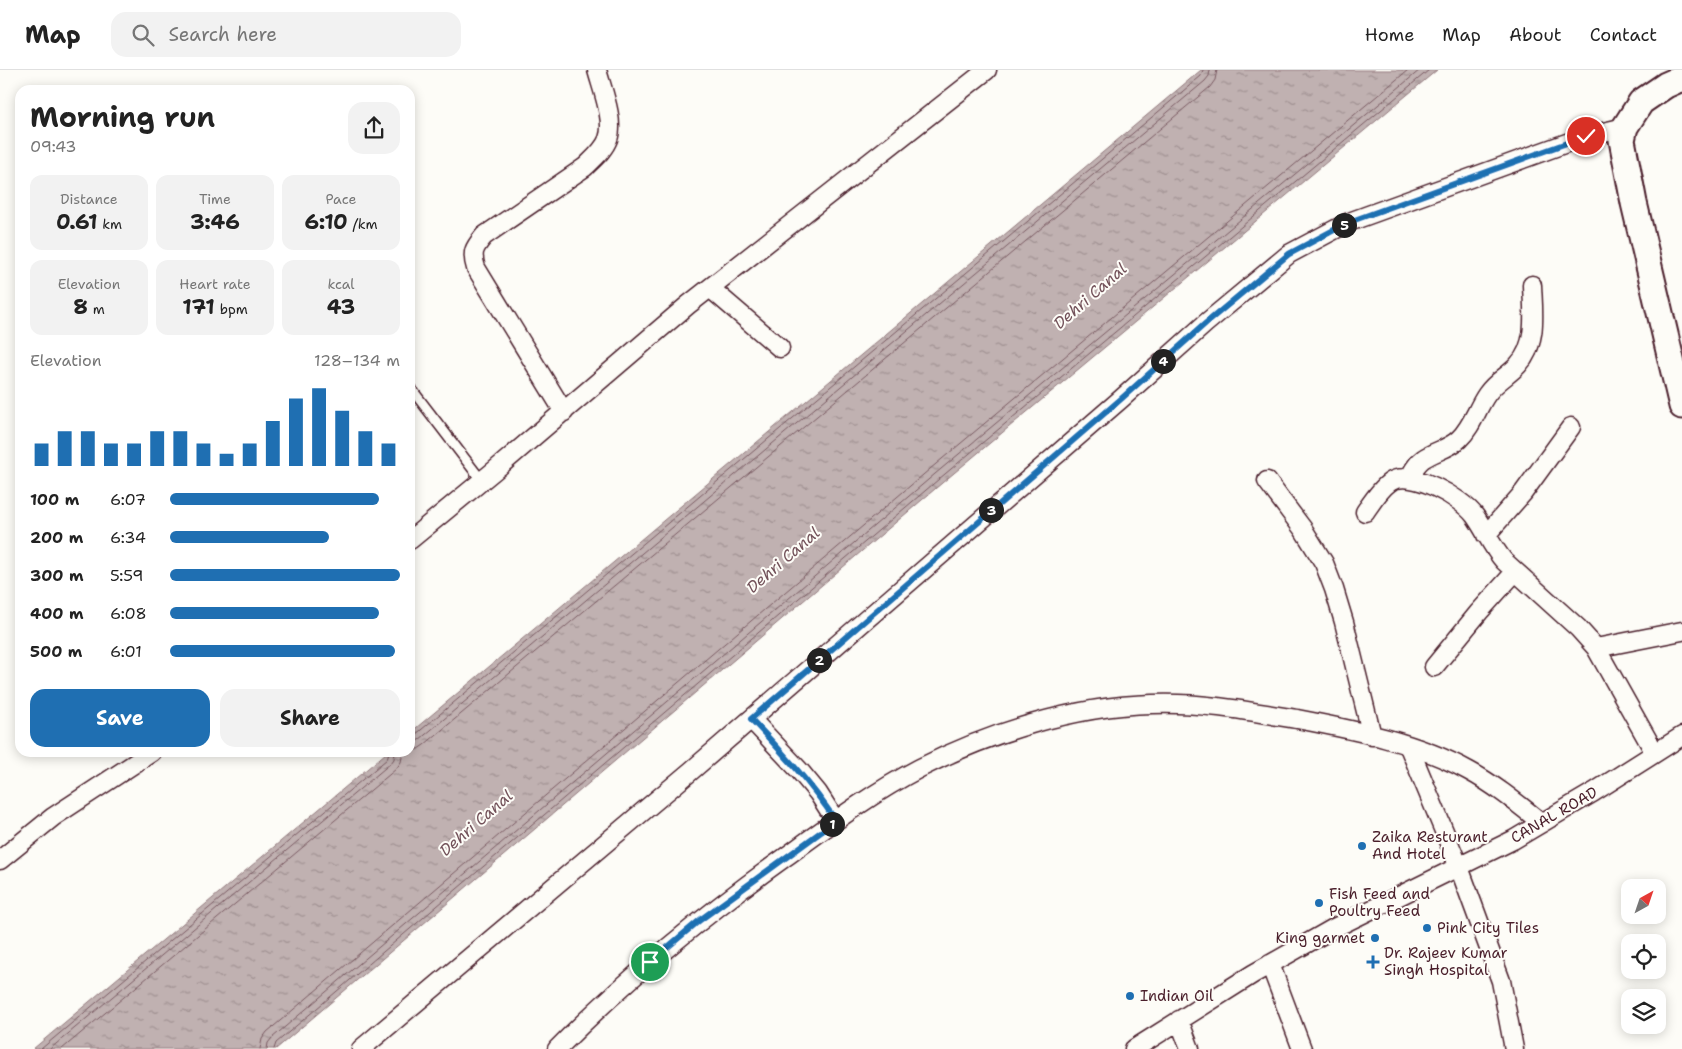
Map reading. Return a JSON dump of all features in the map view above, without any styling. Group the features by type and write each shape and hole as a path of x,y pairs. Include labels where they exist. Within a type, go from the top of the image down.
{"main road":[{"path":"1682,78 1666,85 1641,102 1625,127 1622,140 1634,203 1682,406"}],"street":[{"path":"564,412 476,268 473,258 475,248 484,236 585,167 599,153 608,139 610,124 597,70"},
{"path":"415,536 710,288 987,70"},
{"path":"360,1049 751,719 1121,399 1206,323 1289,254 1349,222 1586,136 1625,127"},
{"path":"1409,478 1423,459 1453,445 1461,437 1492,387 1518,365 1524,357 1532,337 1532,285"},
{"path":"710,288 780,348"},
{"path":"1486,535 1523,493 1571,427"},
{"path":"1365,512 1390,482 1398,478 1409,478 1449,494 1462,502 1474,515 1494,549 1515,572 1566,616 1596,648 1655,753"},
{"path":"1267,481 1303,529 1324,563 1344,622 1372,736"},
{"path":"1434,667 1515,572"},
{"path":"1596,648 1682,630"},
{"path":"557,1049 598,1007 700,920 883,789 913,772 994,736 1043,721 1091,711 1152,704 1211,706 1329,725 1409,746 1468,770 1508,796 1542,823"},
{"path":"751,719 799,770 818,793 836,821"},
{"name":"CANAL ROAD","path":"1134,1049 1270,964 1334,928 1459,867 1542,823 1682,736"},
{"path":"1409,746 1459,867 1501,982 1514,1049"},
{"path":"0,860 53,817 139,757"},
{"path":"1270,964 1302,1049"},
{"path":"1179,1020 1190,1049"}],"lane":[{"path":"415,394 482,481"}],"water":[{"name":"Dehri Canal","path":"1201,70 1437,70 942,483 276,1049 33,1049 381,757 415,757 415,729"}],"place":[{"name":"Zaika Resturant And Hotel","path":"1362,846"},
{"name":"Fish Feed and Poultry Feed","path":"1319,903"},
{"name":"Pink City Tiles","path":"1427,928"},
{"name":"King garmet","path":"1375,938"},
{"name":"Dr. Rajeev Kumar Singh Hospital","path":"1373,962"},
{"name":"Indian Oil","path":"1130,996"}],"route":[{"path":"650,962 700,920 836,821 818,793 799,770 751,719 1121,399 1206,323 1289,254 1349,222 1586,136"}]}
